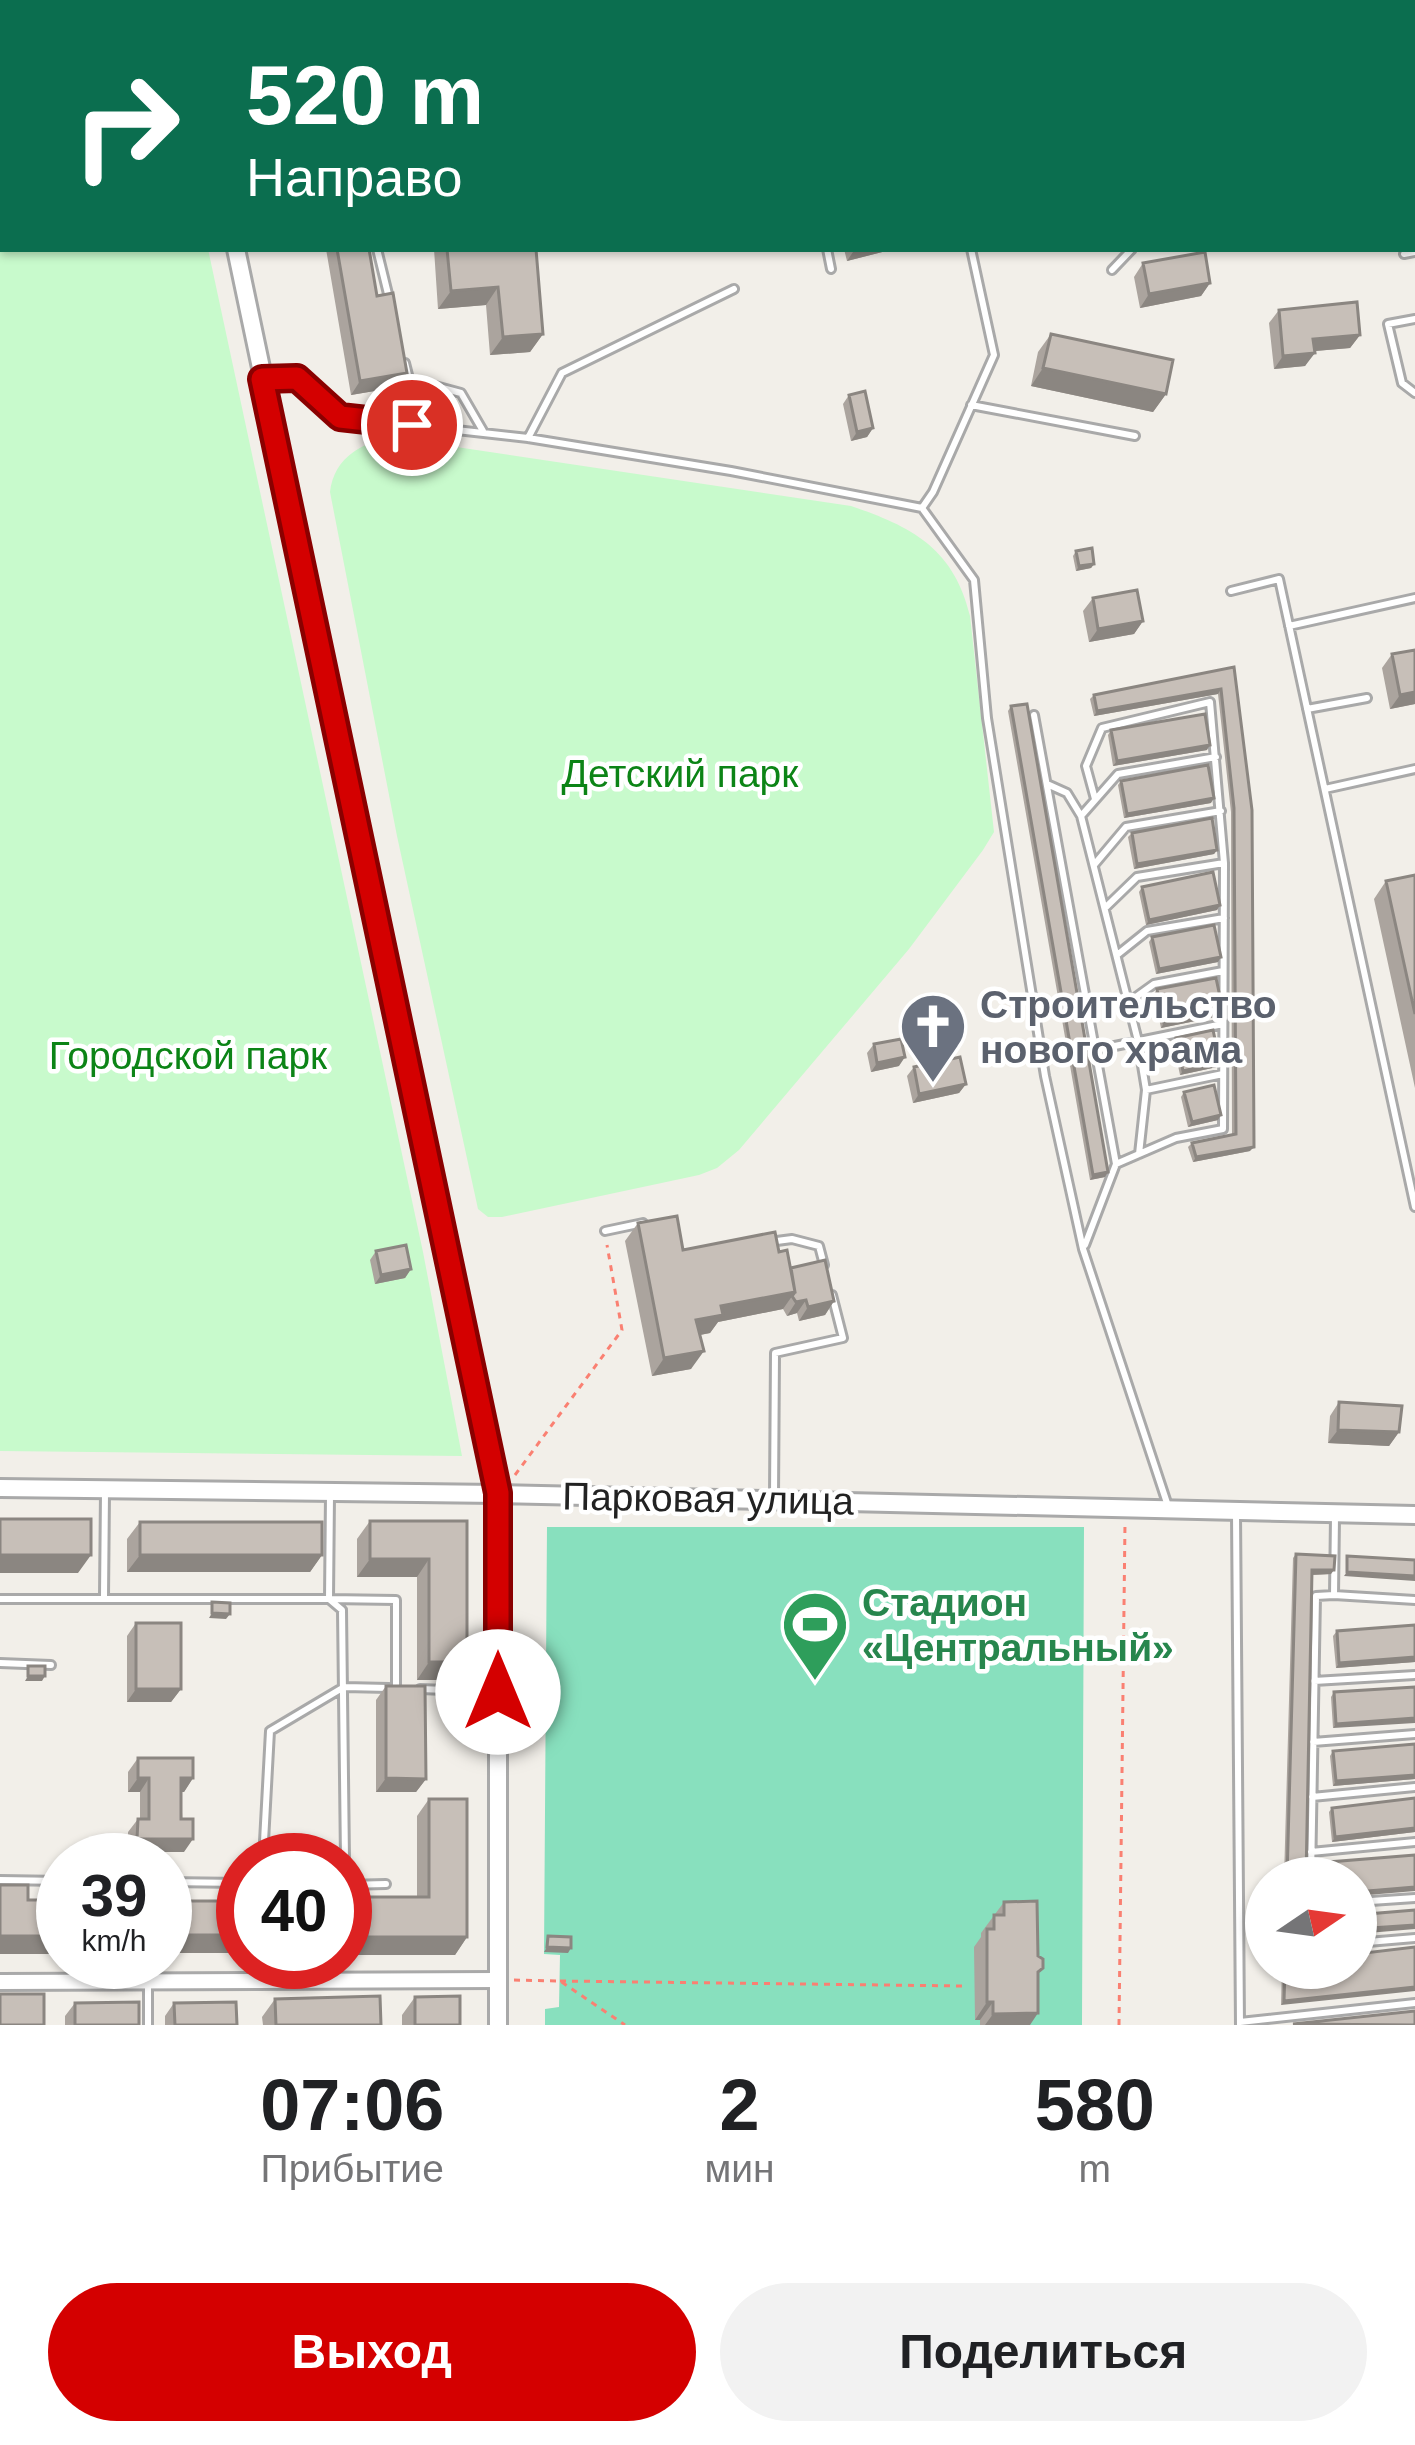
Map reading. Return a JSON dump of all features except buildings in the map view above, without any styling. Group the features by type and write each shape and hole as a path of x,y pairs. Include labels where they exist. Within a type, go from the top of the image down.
{"street":[{"path":"237,252 498,1493 498,2025"},
{"name":"Парковая улица","path":"0,1488 498,1493 1415,1515"},
{"path":"372,1981 498,1980"},
{"path":"0,1982 36,1982"}],"lane":[{"path":"377,252 393,314"},
{"path":"827,252 830,269"},
{"path":"922,508 994,355 972,252"},
{"path":"1112,270 1129,252"},
{"path":"1404,254 1415,252"},
{"path":"528,438 562,373 734,289"},
{"path":"1415,319 1388,324 1402,383 1415,393"},
{"path":"404,357 409,379 461,394 484,433"},
{"path":"262,379 297,378 340,417 528,438 922,508 974,580 987,718 1045,1076 1083,1249 1169,1510"},
{"path":"971,405 1135,436"},
{"path":"1231,591 1279,579 1415,1207"},
{"path":"1289,626 1415,598"},
{"path":"1307,709 1367,698"},
{"path":"1094,799 1086,766 1102,728 1210,702 1224,862 1222,1129 1176,1138 1116,1164"},
{"path":"1034,715 1116,1164 1083,1249"},
{"path":"1082,816 1118,774 1216,757"},
{"path":"1324,789 1415,770"},
{"path":"1047,784 1067,793 1082,816 1129,1001 1146,1090 1139,1154"},
{"path":"1094,865 1126,827 1221,811"},
{"path":"1105,908 1137,878 1224,862"},
{"path":"1117,956 1147,932 1224,918"},
{"path":"1129,1001 1154,984 1223,970"},
{"path":"1095,1050 1223,1024"},
{"path":"1146,1090 1223,1074"},
{"path":"605,1231 650,1221"},
{"path":"770,1242 792,1239 819,1246 825,1269"},
{"path":"774,1500 775,1353 843,1339 831,1292"},
{"path":"104,1597 105,1489"},
{"path":"328,1599 330,1492"},
{"path":"1236,1510 1240,2024 1415,2003"},
{"path":"1334,1595 1335,1514"},
{"path":"1311,1857 1316,1596 1415,1600"},
{"path":"0,1599 396,1600 396,1688 344,1687 271,1731 265,1833"},
{"path":"328,1599 342,1610 345,1833"},
{"path":"0,1663 51,1665"},
{"path":"1314,1681 1415,1675"},
{"path":"416,1689 498,1692"},
{"path":"1313,1742 1415,1734"},
{"path":"1312,1797 1415,1787"},
{"path":"1311,1852 1415,1842"},
{"path":"0,1880 36,1881"},
{"path":"372,1884 386,1884"},
{"path":"1377,1901 1415,1898"},
{"path":"1377,1941 1415,1938"},
{"path":"147,1989 148,2025"}],"path":[{"path":"498,1493 622,1330 605,1231"},
{"path":"1119,2025 1125,1507"},
{"path":"498,1980 964,1985"},
{"path":"560,1981 625,2025"}],"green space":[{"name":"Городской парк","path":"0,252 209,252 423,1252 462,1456 0,1451"},
{"name":"Детский парк","path":"396,438 851,506 894,523 928,544 942,557 963,593 970,616 994,832 909,949 739,1150 717,1168 502,1217 488,1217 478,1209 397,836 330,492 338,469 352,453 373,442"},
{"name":"Стадион «Центральный»","path":"547,1527 1084,1527 1082,2025 545,2025 545,2009 559,2007 560,1955 544,1954"}],"place":[{"name":"Строительство нового храма","path":"933,1085"},
{"name":"Стадион «Центральный»","path":"815,1683"}],"route":[{"path":"412,425 340,417 297,378 262,379 498,1493 498,1692"}]}
